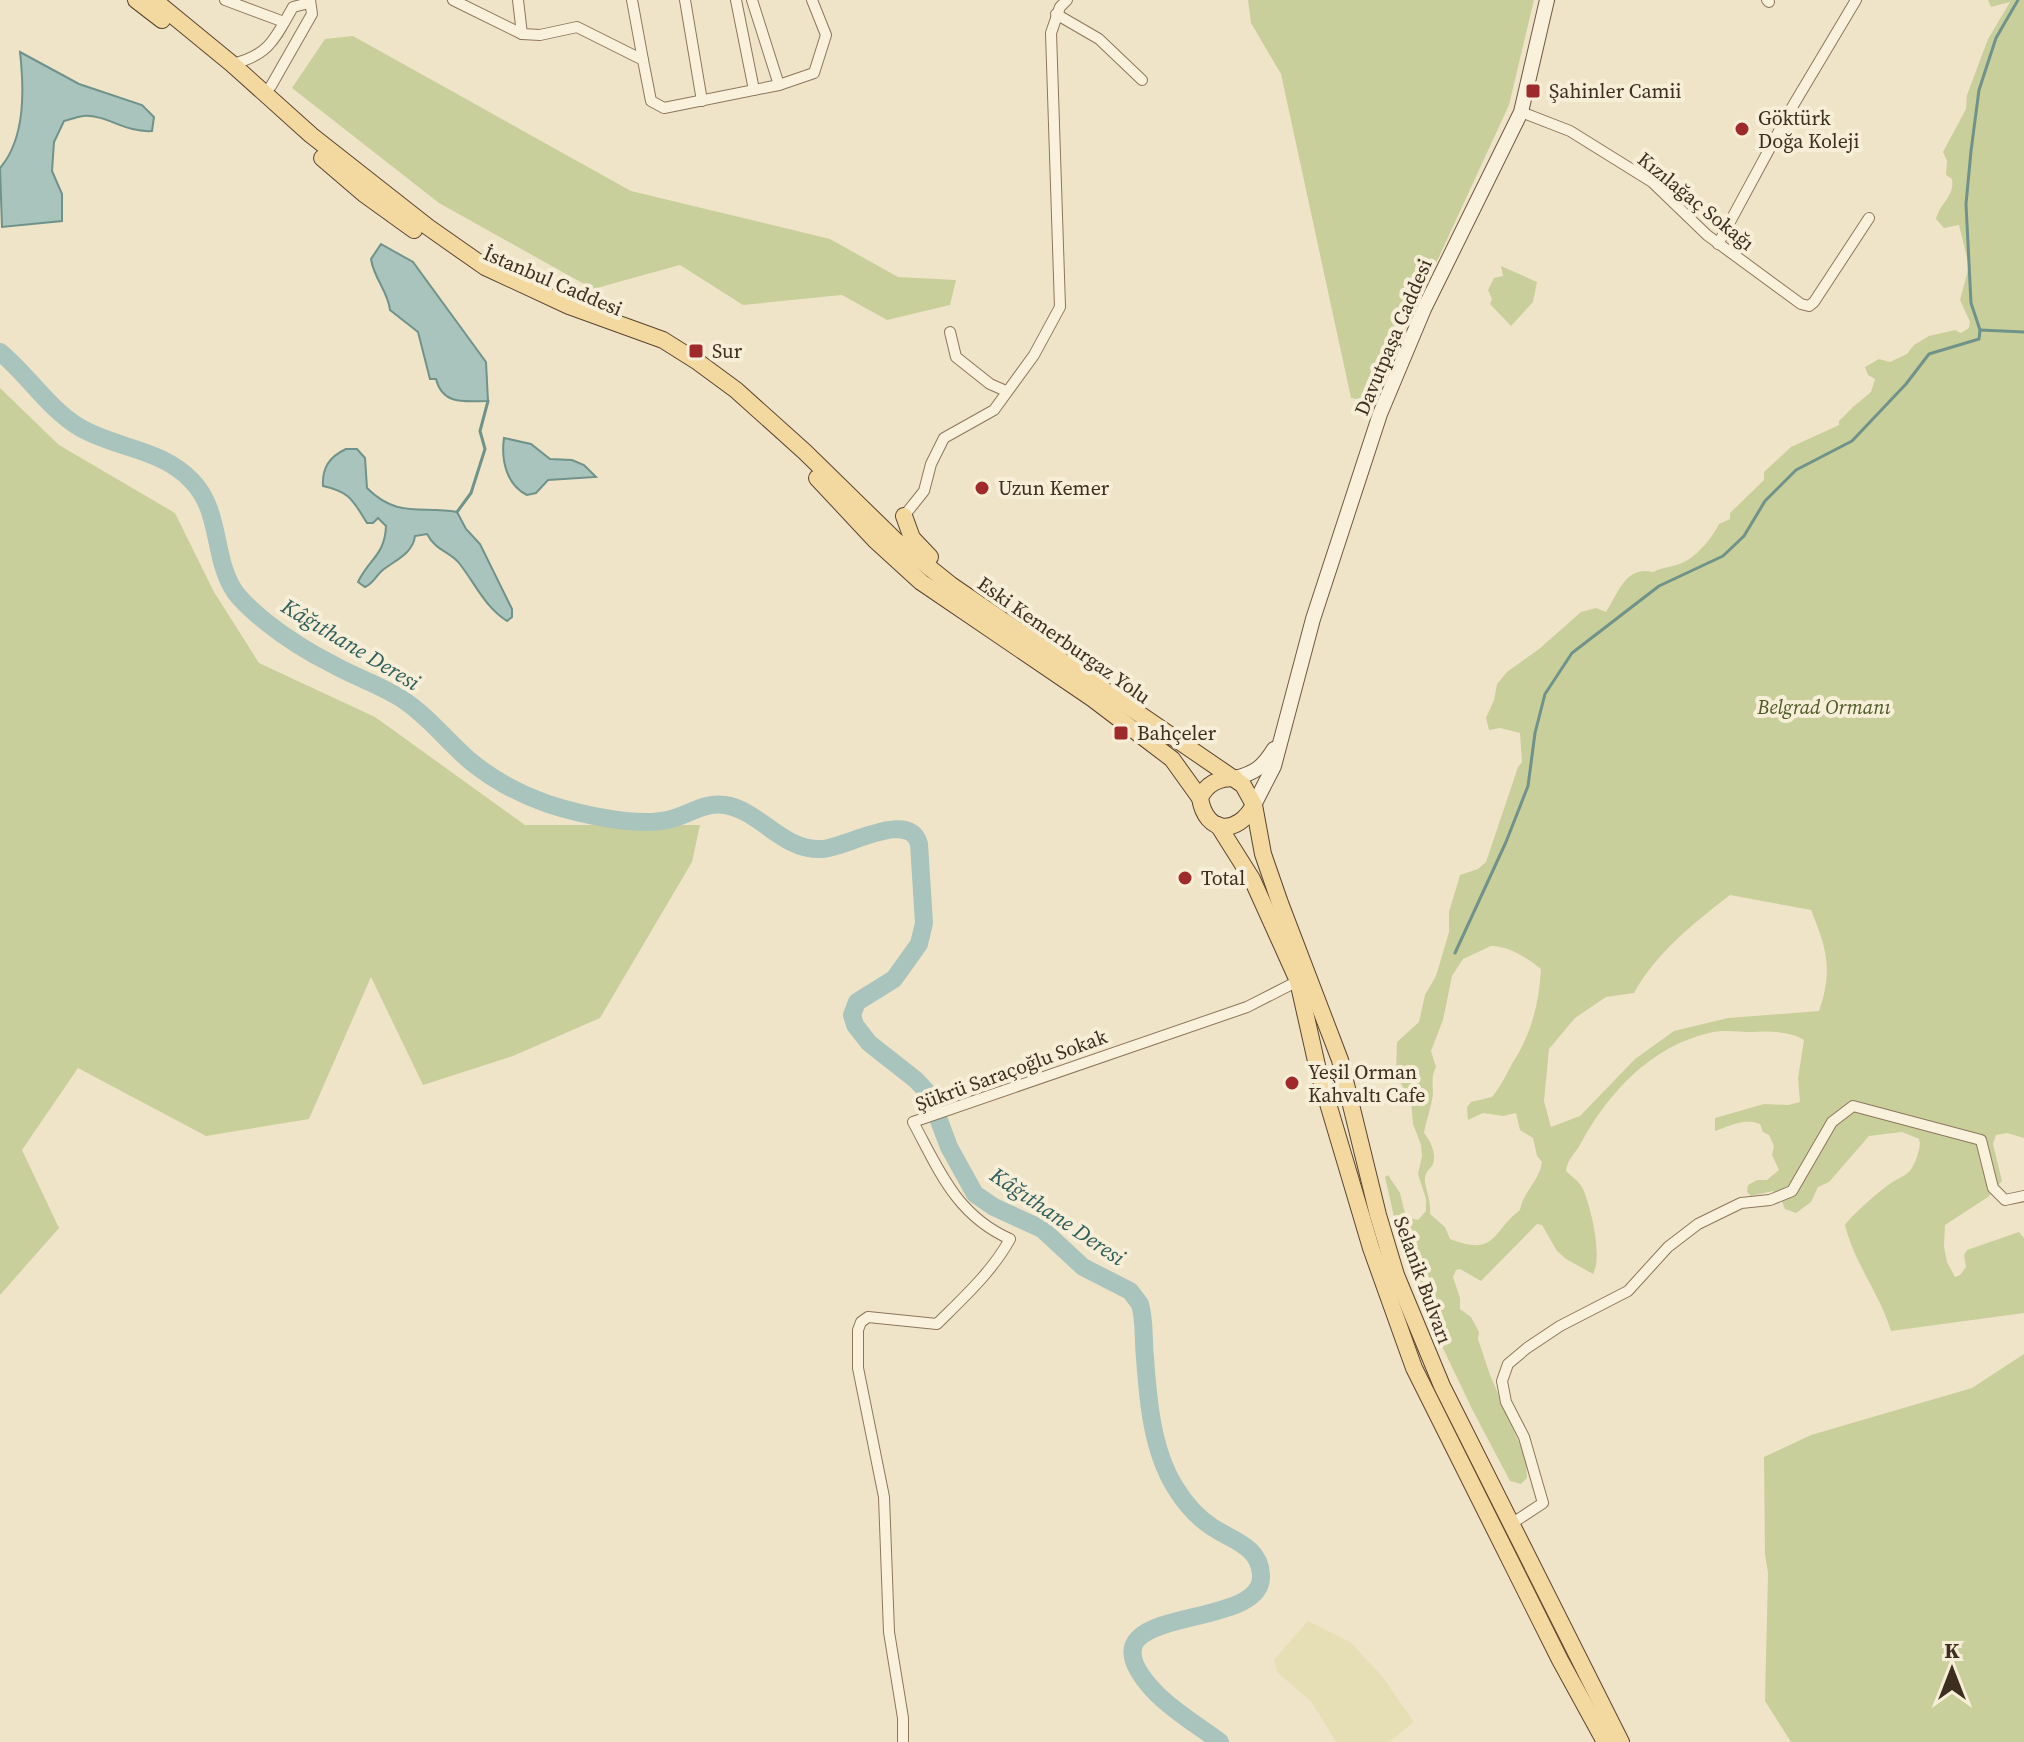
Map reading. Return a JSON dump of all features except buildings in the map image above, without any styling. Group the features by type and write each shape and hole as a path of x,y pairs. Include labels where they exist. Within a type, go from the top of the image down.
{"main road":[{"name":"İstanbul Caddesi","path":"136,0 261,97 364,194 471,263 549,298 663,340 698,362 748,400 881,533"},
{"name":"İstanbul Caddesi","path":"154,0 232,64 261,97"},
{"path":"881,533 904,516 912,538 951,585"},
{"name":"Eski Kemerburgaz Yolu","path":"881,533 1151,724 1235,778"},
{"name":"Eski Kemerburgaz Yolu","path":"881,533 921,582 1093,699 1172,759 1200,798"},
{"path":"1235,778 1248,790 1254,805 1243,821 1228,827 1218,825 1207,818 1200,798 1209,784 1235,778"},
{"name":"Selanik Bulvarı","path":"1254,805 1263,854 1340,1060 1378,1215 1415,1327 1621,1742"},
{"name":"Selanik Bulvarı","path":"1218,825 1252,879 1298,981 1318,1070 1371,1248 1414,1368 1560,1660 1605,1742"}],"street":[{"path":"225,0 284,22"},
{"path":"453,0 522,34 540,35 577,27 643,60"},
{"path":"518,0 522,34"},
{"path":"632,0 651,101 664,108 779,85 814,73 826,35 812,0"},
{"path":"685,0 702,101"},
{"path":"736,0 754,90"},
{"path":"752,0 779,85"},
{"path":"904,516 924,491 931,464 944,438 994,410 1034,355 1060,307 1050,54 1056,14 1067,0"},
{"name":"Davutpaşa Caddesi","path":"1254,805 1274,766 1313,619 1392,382 1424,309 1521,112 1547,0"},
{"path":"1718,244 1791,109 1856,0"},
{"path":"232,64 259,55 273,44 293,7 310,1 312,14 271,86 261,97"},
{"path":"1056,14 1099,39 1142,80"},
{"name":"Kızılağaç Sokağı","path":"1521,112 1570,131 1652,182 1718,244 1801,304 1809,306 1814,302 1869,218"},
{"path":"950,332 956,357 990,384 1006,391"},
{"path":"1235,778 1254,773 1264,765 1279,742"},
{"name":"Şükrü Saraçoğlu Sokak","path":"903,1742 903,1718 889,1632 884,1497 858,1368 858,1330 861,1322 868,1317 937,1324 975,1286 1010,1239 982,1224 955,1199 913,1122 1247,1007 1298,981"},
{"path":"1511,1524 1543,1503 1524,1437 1506,1402 1502,1381 1508,1364 1560,1326 1628,1291 1668,1247 1698,1224 1741,1203 1770,1200 1792,1191 1832,1122 1853,1106 1981,1140 1993,1188 2005,1200 2024,1196"}],"shaded area":[{"path":"1308,1621 1350,1642 1381,1675 1414,1722 1389,1742 1336,1742 1311,1701 1278,1673 1274,1660"}],"green space":[{"path":"1248,0 1534,0 1509,105 1372,402 1351,398 1281,74 1251,23"},
{"name":"Belgrad Ormanı","path":"1988,0 2024,0 2024,1138 2007,1133 1996,1135 1993,1144 2002,1181 1988,1197 1945,1225 1944,1247 1955,1277 1966,1267 1964,1255 1967,1250 2019,1232 2024,1238 2024,1313 1891,1331 1854,1252 1845,1225 1858,1210 1911,1169 1919,1150 1919,1139 1902,1132 1869,1136 1829,1182 1818,1187 1811,1202 1796,1213 1785,1209 1773,1191 1751,1196 1747,1192 1748,1185 1757,1180 1767,1180 1779,1170 1772,1155 1774,1146 1769,1135 1763,1132 1760,1124 1748,1122 1715,1131 1715,1118 1764,1104 1800,1102 1798,1078 1804,1040 1779,1032 1709,1033 1668,1049 1633,1075 1604,1108 1568,1163 1566,1171 1582,1186 1592,1219 1597,1256 1593,1274 1557,1251 1542,1225 1537,1224 1481,1281 1460,1269 1456,1270 1453,1277 1460,1309 1471,1317 1479,1332 1478,1339 1490,1375 1526,1459 1527,1478 1521,1484 1510,1481 1428,1317 1400,1243 1385,1177 1388,1175 1400,1193 1406,1217 1418,1220 1426,1211 1426,1199 1418,1174 1421,1145 1413,1124 1411,1100 1396,1075 1397,1042 1419,1022 1425,995 1436,976 1449,932 1449,912 1460,875 1478,869 1486,862 1522,762 1520,733 1500,728 1489,730 1486,718 1497,684 1507,672 1581,612 1596,608 1606,612 1629,577 1676,565 1694,555 1719,524 1730,519 1730,513 1764,480 1764,472 1791,447 1839,425 1839,421 1871,392 1875,379 1868,375 1865,367 1879,359 1890,362 1907,354 1914,345 1929,336 1955,330 1961,333 1969,328 1970,322 1960,300 1969,266 1959,225 1944,228 1936,219 1952,185 1952,179 1946,175 1947,161 1943,152 1966,109 1967,95 1988,39 2010,2 1991,7","holes":["1730,895 1811,910 1821,936 1827,971 1819,1011 1728,1018 1674,1031 1635,1059 1580,1116 1551,1127 1544,1101 1549,1049 1575,1018 1606,997 1634,993 1665,952","1491,946 1511,950 1541,969 1538,993 1530,1027 1502,1083 1492,1097 1471,1102 1467,1107 1468,1120 1483,1113 1503,1116 1516,1113 1520,1130 1533,1138 1537,1156 1542,1162 1520,1210 1492,1240 1477,1245 1450,1239 1445,1227 1430,1214 1425,1179 1434,1156 1431,1143 1424,1133 1436,1067 1431,1051 1443,1020 1452,976 1463,959"]},
{"path":"353,36 631,191 830,239 898,277 956,280 950,305 887,320 842,295 743,305 680,265 593,289 439,203 292,88 325,39"},
{"path":"1501,266 1537,282 1533,302 1511,326 1490,304 1492,299 1488,290 1494,278 1503,276"},
{"path":"0,388 59,445 175,513 214,592 259,663 375,717 525,825 700,825 692,862 600,1018 513,1056 423,1085 371,977 309,1119 206,1136 78,1068 22,1150 59,1228 0,1295"},
{"path":"2024,1354 2024,1742 1791,1742 1765,1701 1768,1573 1764,1457 1811,1435 1972,1388"}],"water":[{"path":"20,52 79,84 142,105 154,117 152,131 133,129 91,116 64,121 54,142 52,171 62,194 62,221 2,227 0,168 19,128 22,97"},
{"path":"381,244 413,262 486,362 488,401 449,398 439,388 436,379 430,379 418,332 390,310 375,273 371,259"},
{"path":"504,438 531,444 550,459 572,460 584,465 596,477 548,480 536,493 527,495 514,485 506,471"},
{"path":"346,449 357,449 365,458 367,488 389,504 409,509 457,512 466,529 480,544 512,609 512,617 507,621 492,608 459,563 434,544 427,534 415,536 407,552 368,585 365,587 358,582 383,544 386,526 378,518 373,523 367,523 350,498 323,486 328,464"}],"waterway":[{"path":"1455,953 1528,786 1535,733 1545,694 1572,653 1659,586 1723,556 1744,536 1765,501 1796,470 1852,441 1906,384 1929,354 1979,339 1980,330 1971,303 1966,204 1971,151 1979,90 1996,38 2018,0"},
{"path":"1980,330 2024,332"},
{"name":"Kâğıthane Deresi","path":"0,352 79,427 152,455 180,470 192,481 208,507 228,579 238,596 258,615 314,655 402,699 429,720 469,760 506,785 561,808 623,821 667,820 702,807 725,805 750,815 783,838 808,848 833,847 891,830 913,834 919,844 924,923 919,944 894,979 857,1002 852,1015 855,1025 869,1043 929,1094 949,1147 975,1194 994,1207 1042,1229 1083,1267 1130,1291 1140,1304 1150,1408 1156,1441 1167,1473 1196,1514 1250,1550 1256,1557 1261,1575 1254,1594 1233,1606 1150,1630 1135,1643 1135,1664 1157,1694 1220,1742"},
{"path":"457,512 471,493 485,449 480,431 488,401"}],"place":[{"name":"Şahinler Camii","path":"1533,91"},
{"name":"Göktürk Doğa Koleji","path":"1742,129"},
{"name":"Sur","path":"696,351"},
{"name":"Uzun Kemer","path":"982,488"},
{"name":"Bahçeler","path":"1121,733"},
{"name":"Total","path":"1185,878"},
{"name":"Yeşil Orman Kahvaltı Cafe","path":"1292,1083"}]}
